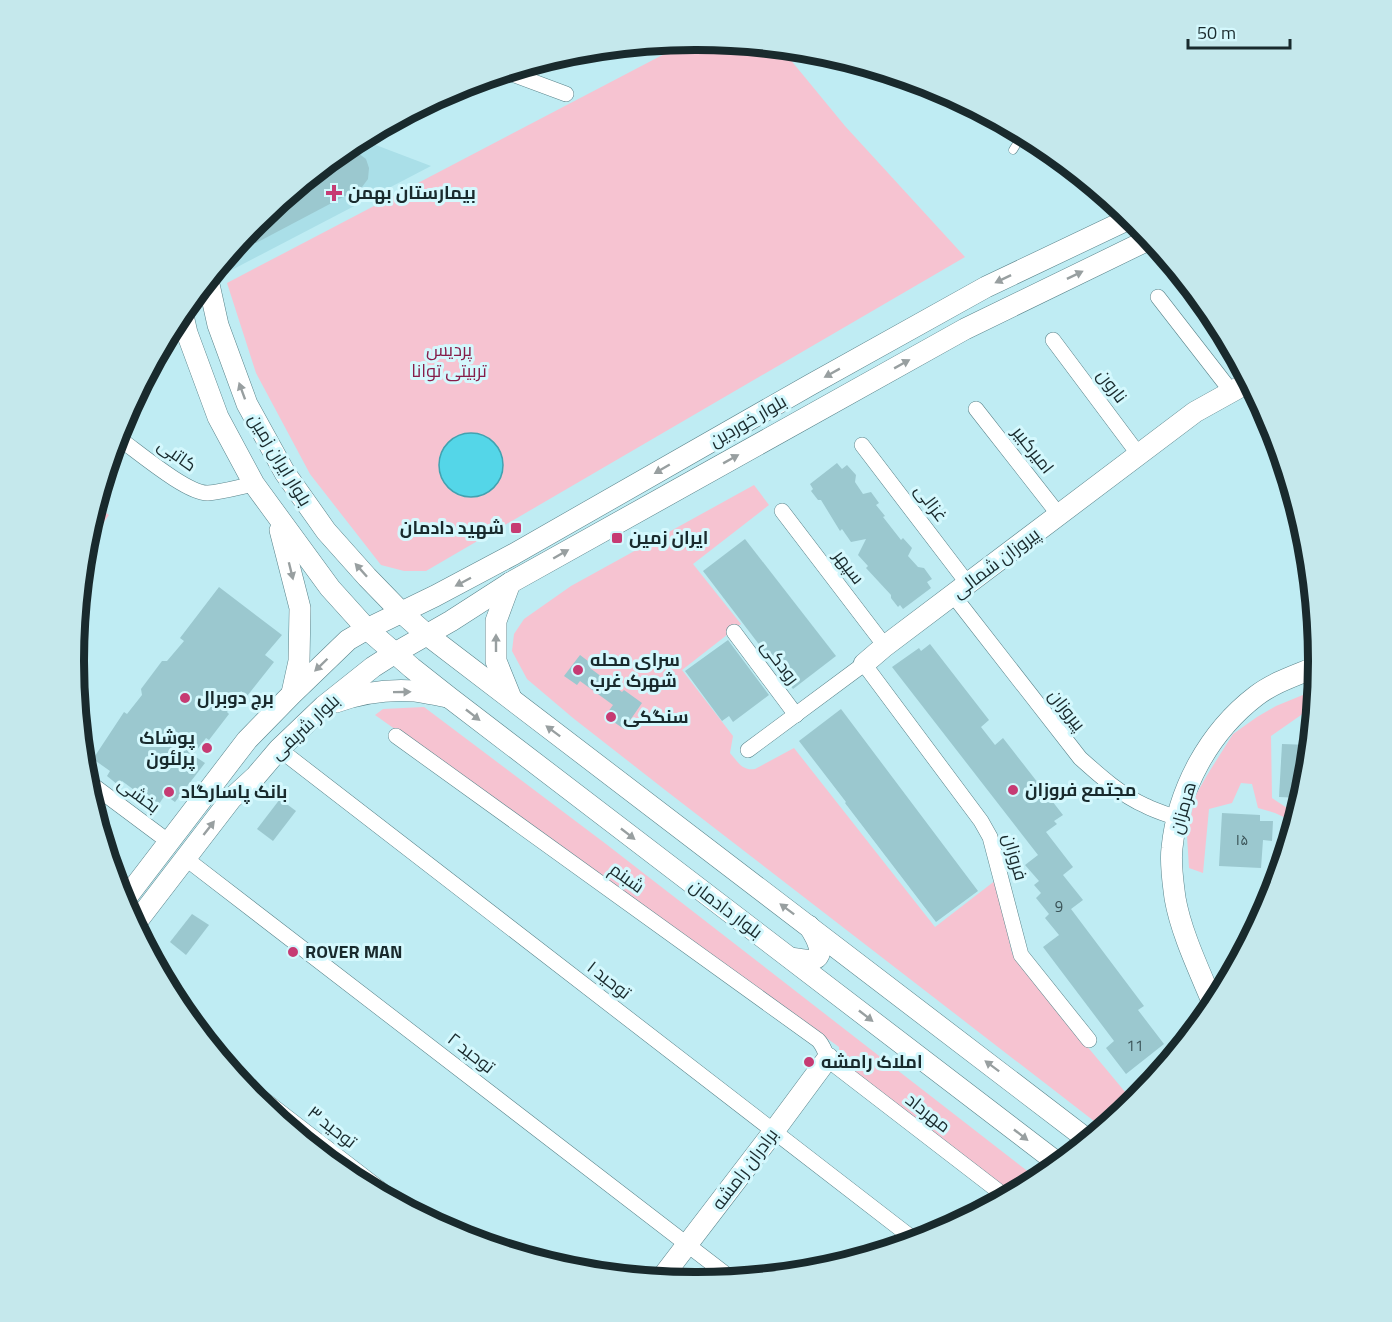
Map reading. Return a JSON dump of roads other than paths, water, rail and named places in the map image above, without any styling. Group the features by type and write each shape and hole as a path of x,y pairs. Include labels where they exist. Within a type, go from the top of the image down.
{"main road":[{"name":"بلوار خوردین","path":"366,628 435,596 514,555 800,390 986,287 1121,223"},
{"name":"بلوار خوردین","path":"395,653 510,583 964,329 1142,243"},
{"name":"بلوار ایران زمین","path":"210,290 218,325 247,404 285,473 326,531 367,577 426,634"},
{"name":"بلوار ایران زمین","path":"185,325 218,417 254,484 330,588 366,628 395,653"},
{"name":"پیروزان شمالی","path":"864,664 1195,412 1240,386"},
{"path":"276,515 300,608 299,661 292,694"},
{"path":"510,583 496,621 496,661 511,698"},
{"name":"بلوار شریفی","path":"130,893 247,740 348,640 366,628"},
{"name":"بلوار دادمان","path":"426,634 1082,1135"},
{"name":"بلوار شریفی","path":"141,916 231,799 256,776 279,749 324,706 373,667 395,653"},
{"name":"بلوار دادمان","path":"395,653 450,698 1051,1158"},
{"name":"هرمزان","path":"1209,994 1190,948 1176,902 1172,878 1172,850 1177,818 1196,768 1214,739 1232,717 1257,695 1281,681 1308,670"},
{"path":"324,706 352,696 377,692 414,691 450,698"},
{"path":"791,958 813,960 818,957 820,951 818,943 809,926"},
{"path":"839,995 844,976 850,972 866,969"},
{"name":"برادران رامشه","path":"667,1271 828,1058"}],"street":[{"path":"518,76 566,94"},
{"path":"1158,297 1240,386"},
{"name":"نارون","path":"1053,340 1139,455"},
{"name":"امیرکبیر","path":"976,409 1059,515"},
{"name":"کاتبی","path":"125,443 196,491 207,493 254,484"},
{"name":"غزالی","path":"862,445 960,590"},
{"name":"سپهر","path":"782,511 885,646"},
{"name":"پیروزان","path":"960,590 1080,758 1126,795 1145,806 1177,818"},
{"name":"رودکی","path":"734,632 796,715"},
{"name":"پیروزان شمالی","path":"748,750 864,664"},
{"name":"فروزان","path":"864,664 986,829 1021,955 1089,1040"},
{"name":"شبنم","path":"396,736 818,1040 824,1045 828,1058"},
{"name":"توحید ۱","path":"279,749 908,1234"},
{"name":"بخشی","path":"98,789 169,842"},
{"name":"توحید ۲","path":"185,858 721,1271"},
{"name":"مهرداد","path":"828,1058 832,1064 1000,1192"},
{"name":"توحید ۳","path":"316,1139 330,1150"}],"lane":[{"path":"1013,150 1018,142"}],"water":[{"path":"471,433 489,439 497,447 503,465 497,483 489,491 471,497 453,491 445,483 439,465 445,447 453,439"}],"place":[{"name":"بیمارستان بهمن","path":"334,193"},
{"name":"شهید دادمان","path":"516,528"},
{"name":"ایران زمین","path":"617,538"},
{"name":"سرای محله شهرک غرب","path":"578,670"},
{"name":"برج دوبرال","path":"185,698"},
{"name":"سنگکی","path":"611,717"},
{"name":"پوشاک پرلئون","path":"207,748"},
{"name":"مجتمع فروزان","path":"1013,790"},
{"name":"بانک پاسارگاد","path":"169,792"},
{"name":"ROVER MAN","path":"293,952"},
{"name":"املاک رامشه","path":"809,1062"}],"park label":[{"name":"پردیس تربیتی توانا","path":"449,360"}]}
